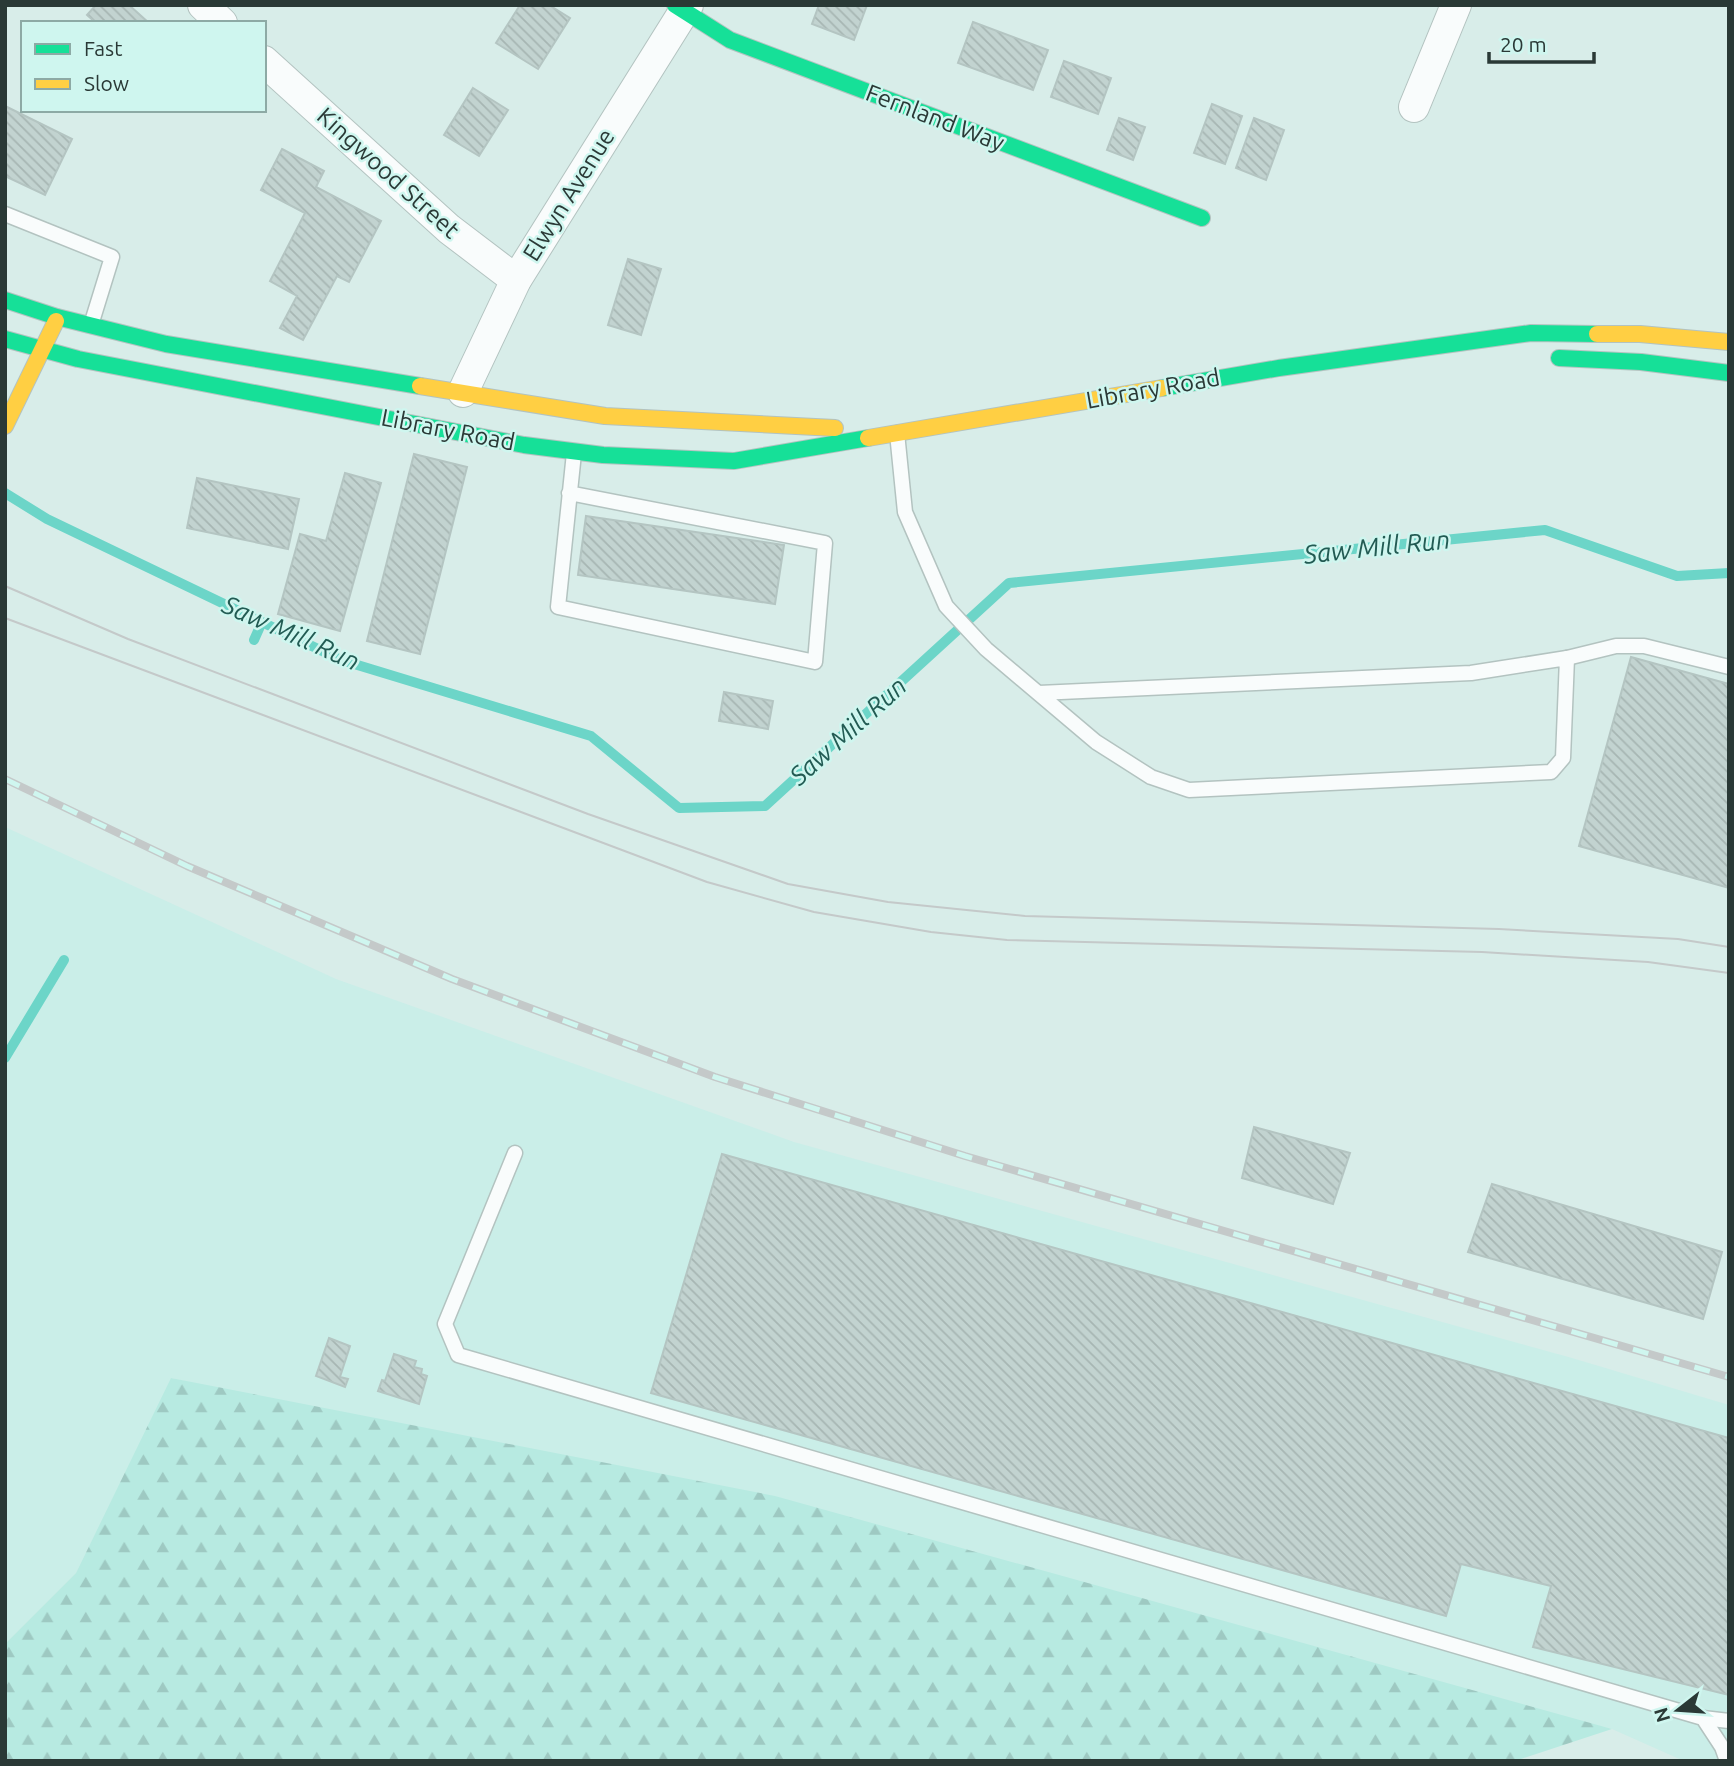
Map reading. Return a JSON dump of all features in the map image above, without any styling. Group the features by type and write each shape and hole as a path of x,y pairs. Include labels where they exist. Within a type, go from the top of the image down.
{"main road":[{"name":"Fernland Way","path":"682,7 730,40 1202,218"},
{"name":"Library Road","path":"5,300 57,317 84,342 524,445 603,455 734,461 1279,368 1531,333 1640,334 1729,342"},
{"path":"5,426 57,317"},
{"name":"Library Road","path":"5,339 42,351 84,342 166,344 605,416 896,432"},
{"name":"Library Road","path":"1410,351 1494,355"},
{"path":"1549,358 1641,362 1729,373"}],"street":[{"path":"203,5 220,21"},
{"path":"1414,107 1456,5"},
{"name":"Elwyn Avenue","path":"463,392 516,280 682,7"},
{"name":"Kingwood Street","path":"266,63 449,229 516,280"}],"lane":[{"path":"5,214 112,257 84,342"},
{"path":"896,432 905,512 946,606 986,649 1096,742 1151,777 1189,790 1550,772 1563,758 1567,658"},
{"path":"569,493 825,543 815,662 558,607 569,493 574,451"},
{"path":"1039,693 1471,673 1567,658 1616,646 1644,646 1729,667"},
{"path":"515,1153 445,1324 458,1355 1703,1718 1729,1721"},
{"path":"1703,1718 1722,1747 1727,1761"}],"shaded area":[{"path":"5,827 336,979 794,1142 1572,1358 1729,1405 1729,1761 1684,1761 1612,1729 172,1378 76,1573 5,1644"}],"green space":[{"path":"171,1378 775,1496 1612,1729 1515,1761 5,1761 5,1644 76,1573"}],"building":[{"path":"96,5 129,5 147,21 94,21 87,15"},
{"path":"520,5 549,5 570,18 538,69 496,43"},
{"path":"819,5 867,5 854,40 812,24"},
{"path":"973,22 1048,50 1033,90 958,63"},
{"path":"1064,61 1111,78 1098,114 1051,97"},
{"path":"473,88 508,110 479,156 444,135"},
{"path":"1212,104 1242,116 1225,164 1194,153"},
{"path":"5,106 72,139 45,195 5,176"},
{"path":"1119,118 1145,127 1133,160 1107,150"},
{"path":"1254,118 1284,130 1266,180 1236,168"},
{"path":"282,149 324,171 316,187 381,221 349,282 337,276 303,340 280,328 297,296 270,281 305,213 261,190"},
{"path":"628,259 661,269 641,335 608,325"},
{"path":"414,454 467,467 420,654 367,641"},
{"path":"345,473 381,483 340,631 278,614 300,534 326,541"},
{"path":"197,478 299,499 288,549 187,528"},
{"path":"586,516 784,545 775,604 578,575"},
{"path":"1631,657 1729,684 1729,888 1579,846"},
{"path":"724,692 773,701 768,729 719,721"},
{"path":"1254,1127 1350,1153 1333,1204 1242,1178"},
{"path":"722,1154 1729,1438 1729,1695 1533,1647 1551,1586 1461,1564 1446,1616 651,1393"},
{"path":"1492,1184 1722,1252 1703,1319 1468,1252"},
{"path":"329,1338 350,1346 340,1377 348,1379 345,1387 316,1376"},
{"path":"394,1354 416,1361 414,1367 422,1369 421,1374 427,1376 419,1404 378,1391 382,1380 385,1381"}],"waterway":[{"name":"Saw Mill Run","path":"5,493 47,519 341,660 591,736 679,808 765,806 1009,583 1545,530 1677,576 1729,573"},
{"path":"254,640 262,622"},
{"path":"5,1058 64,960"}],"tram line":[{"path":"5,586 128,639 588,814 788,884 888,902 1025,916 1499,929 1678,939 1729,947"},
{"path":"5,618 707,882 814,912 931,932 1007,940 1482,952 1648,962 1729,973"}],"railway":[{"path":"5,779 187,866 452,979 715,1077 965,1156 1729,1377"}],"traffic: fast":[{"path":"675,5 730,40 1202,218"},
{"path":"5,300 57,317 166,344 420,386"},
{"path":"1162,388 1279,368 1531,333 1597,334"},
{"path":"5,339 78,359 524,445 603,455 734,461 868,438"},
{"path":"1559,358 1641,362 1729,373"}],"traffic: slow":[{"path":"5,426 56,321"},
{"path":"1597,334 1640,334 1729,342"},
{"path":"420,386 605,416 835,428"},
{"path":"868,438 1162,388"}]}
